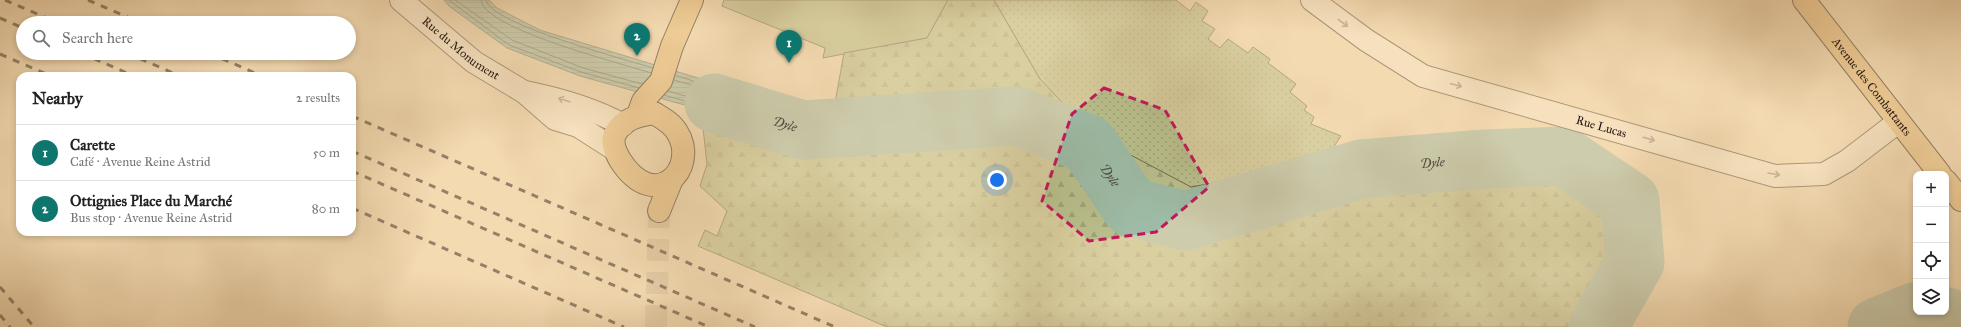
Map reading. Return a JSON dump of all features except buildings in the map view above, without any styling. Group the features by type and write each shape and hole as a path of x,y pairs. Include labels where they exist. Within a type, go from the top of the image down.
{"main road":[{"path":"660,85 670,123 681,139 683,154 679,169 672,179 659,211 641,182 624,166 614,149 614,135 631,120 643,101 660,85 692,0"},
{"name":"Avenue des Combattants","path":"1804,0 1938,171"},
{"path":"631,120 654,113 670,123"},
{"path":"641,182 657,186 664,185 672,179"},
{"path":"1949,185 1961,200"}],"street":[{"name":"Rue du Monument","path":"401,0 474,62 524,92 555,119 578,126 614,149"},
{"name":"Rue Lucas","path":"1312,0 1366,40 1423,76 1775,176 1824,174 1847,161 1898,122"},
{"name":"Rue du Monument","path":"524,92 560,98 601,113 631,120"}],"highlighted area":[{"path":"1104,88 1165,110 1209,187 1156,232 1089,241 1042,201 1072,114"}],"green space":[{"path":"724,0 948,0 927,38 823,58 825,48 722,6"},
{"path":"948,0 994,0 1040,79 1191,187 1357,156 1458,185 1557,168 1614,205 1619,257 1582,327 887,327 698,246 705,230 717,236 727,211 700,186 707,164 701,110 788,134 795,118 833,114 844,53 927,38"},
{"path":"994,0 1176,0 1190,11 1196,2 1208,11 1202,21 1215,29 1208,39 1220,48 1228,39 1248,53 1253,47 1270,59 1268,63 1296,84 1290,92 1307,106 1304,110 1314,117 1311,124 1341,136 1323,163 1191,187 1093,135 1040,79"},
{"path":"1913,319 1942,323 1951,327 1894,327"}],"water":[{"path":"444,0 489,0 497,8 540,30 698,78 795,118 789,134 580,76 507,48 449,6"}],"waterway":[{"name":"Dyle","path":"714,103 803,130 1017,116 1088,144 1131,207 1185,221 1361,169 1484,159 1563,156 1630,201 1635,262 1598,327"},
{"name":"Dyle","path":"1877,327 1914,312 1947,317 1961,323"}],"tunnel":[{"path":"656,327 659,211"}],"railway":[{"path":"5,0 42,16"},
{"path":"88,0 125,16"},
{"path":"0,18 16,25"},
{"path":"0,54 42,72"},
{"path":"97,60 125,72"},
{"path":"143,60 171,72"},
{"path":"225,60 253,72"},
{"path":"356,118 835,327"},
{"path":"356,153 755,327"},
{"path":"356,173 709,327"},
{"path":"356,210 624,327"},
{"path":"0,287 34,327"},
{"path":"0,315 10,327"}],"place":[{"name":"Ottignies Place du Marché","path":"637,56"},
{"name":"Carette","path":"789,63"}]}
